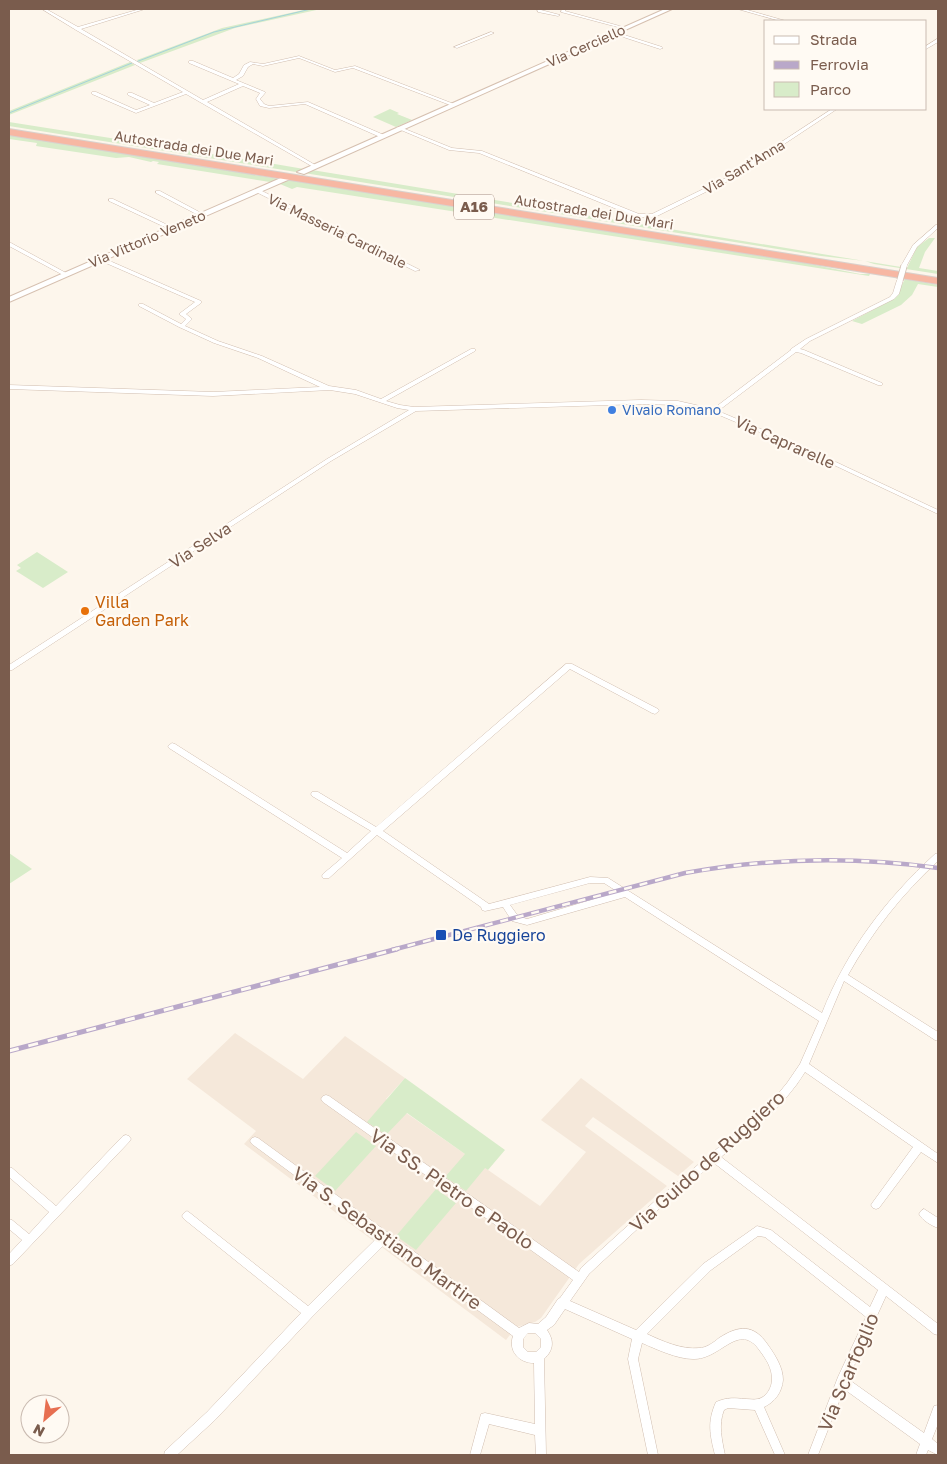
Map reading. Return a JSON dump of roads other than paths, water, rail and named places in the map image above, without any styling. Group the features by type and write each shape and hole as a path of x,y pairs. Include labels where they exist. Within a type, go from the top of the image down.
{"highway":[{"name":"Autostrada dei Due Mari","path":"9,130 938,277"},
{"name":"Autostrada dei Due Mari","path":"9,130 938,281"}],"street":[{"path":"44,9 272,140 314,167"},
{"path":"77,29 143,9"},
{"path":"539,9 538,11 543,13 567,18 575,16"},
{"name":"Via Cerciello","path":"452,104 669,9"},
{"path":"740,9 780,20"},
{"path":"558,15 564,10 575,16 625,28"},
{"path":"456,47 492,33"},
{"path":"615,33 661,48"},
{"path":"927,47 938,40"},
{"path":"233,80 241,75 246,66 252,63 262,65 299,57 335,71 354,67 452,104"},
{"path":"191,62 263,93 258,99 262,105 269,107 306,103 382,136"},
{"path":"203,102 243,84"},
{"path":"94,93 136,112 186,92"},
{"path":"130,94 154,105"},
{"path":"301,172 452,104"},
{"name":"Via Sant'Anna","path":"398,128 451,149 480,152 638,216 649,217 687,201 737,174 833,110"},
{"name":"Via Vittorio Veneto","path":"9,300 286,179"},
{"name":"Via Masseria Cardinale","path":"258,191 417,270"},
{"path":"158,192 202,215"},
{"path":"111,200 172,228"},
{"path":"714,411 808,340 892,298 896,294 909,254 915,246 938,226"},
{"path":"9,244 65,274"},
{"path":"101,259 199,302 182,314 189,319 181,326"},
{"path":"141,304 181,326 226,346 260,357 330,388"},
{"path":"381,401 473,350"},
{"path":"793,350 801,351 880,384"},
{"path":"9,387 213,394 330,388"},
{"name":"Via Caprarelle","path":"330,388 356,392 399,407 414,409 660,402 691,405 714,411 804,449 938,512"},
{"name":"Via Selva","path":"391,422 399,407"},
{"name":"Via Selva","path":"9,668 414,409"},
{"path":"326,876 569,666 655,710"},
{"path":"172,746 347,857"},
{"path":"315,794 377,831 486,907 599,880 611,882 824,1019"},
{"name":"Via Guido de Ruggiero","path":"539,1330 550,1321 585,1271 658,1204 765,1114 781,1098 804,1066 843,976 863,942 893,902 938,856"},
{"path":"504,902 515,919 527,922 627,893"},
{"path":"843,976 938,1037"},
{"path":"804,1066 938,1159"},
{"name":"Via SS. Pietro e Paolo","path":"326,1099 579,1278"},
{"path":"9,1261 126,1139"},
{"name":"Via S. Sebastiano Martire","path":"255,1141 519,1334"},
{"path":"876,1205 920,1146"},
{"path":"713,1157 938,1330"},
{"path":"9,1171 56,1212"},
{"path":"924,1214 938,1224"},
{"path":"187,1216 308,1313"},
{"path":"9,1223 29,1240"},
{"path":"652,1455 633,1359 638,1336 707,1267 757,1231 767,1233 871,1314"},
{"path":"169,1455 211,1416 308,1313 386,1238"},
{"name":"Via Scarfoglio","path":"813,1455 842,1381 884,1289"},
{"path":"562,1302 638,1336 675,1350 694,1354 704,1354 737,1333 748,1333 757,1338 776,1365 779,1375 774,1392 766,1402 758,1405 728,1404 720,1406 716,1413 714,1430 720,1455"},
{"path":"526,1329 539,1330 546,1337 547,1346 542,1354 538,1357 529,1358 520,1353 516,1344 519,1334 526,1329"},
{"path":"538,1357 541,1455"},
{"path":"842,1381 938,1450"},
{"path":"758,1405 780,1455"},
{"path":"921,1455 938,1410"},
{"path":"475,1455 485,1418 540,1431"}],"waterway":[{"path":"136,62 214,32 311,9"},
{"path":"9,113 132,63"}],"railway":[{"path":"392,950 685,873 717,868 811,860 875,862 938,868"},
{"path":"9,1051 397,949"}],"place":[{"name":"Vivaio Romano","path":"612,410"},
{"name":"Villa Garden Park","path":"85,611"},
{"name":"De Ruggiero","path":"441,935"}]}
